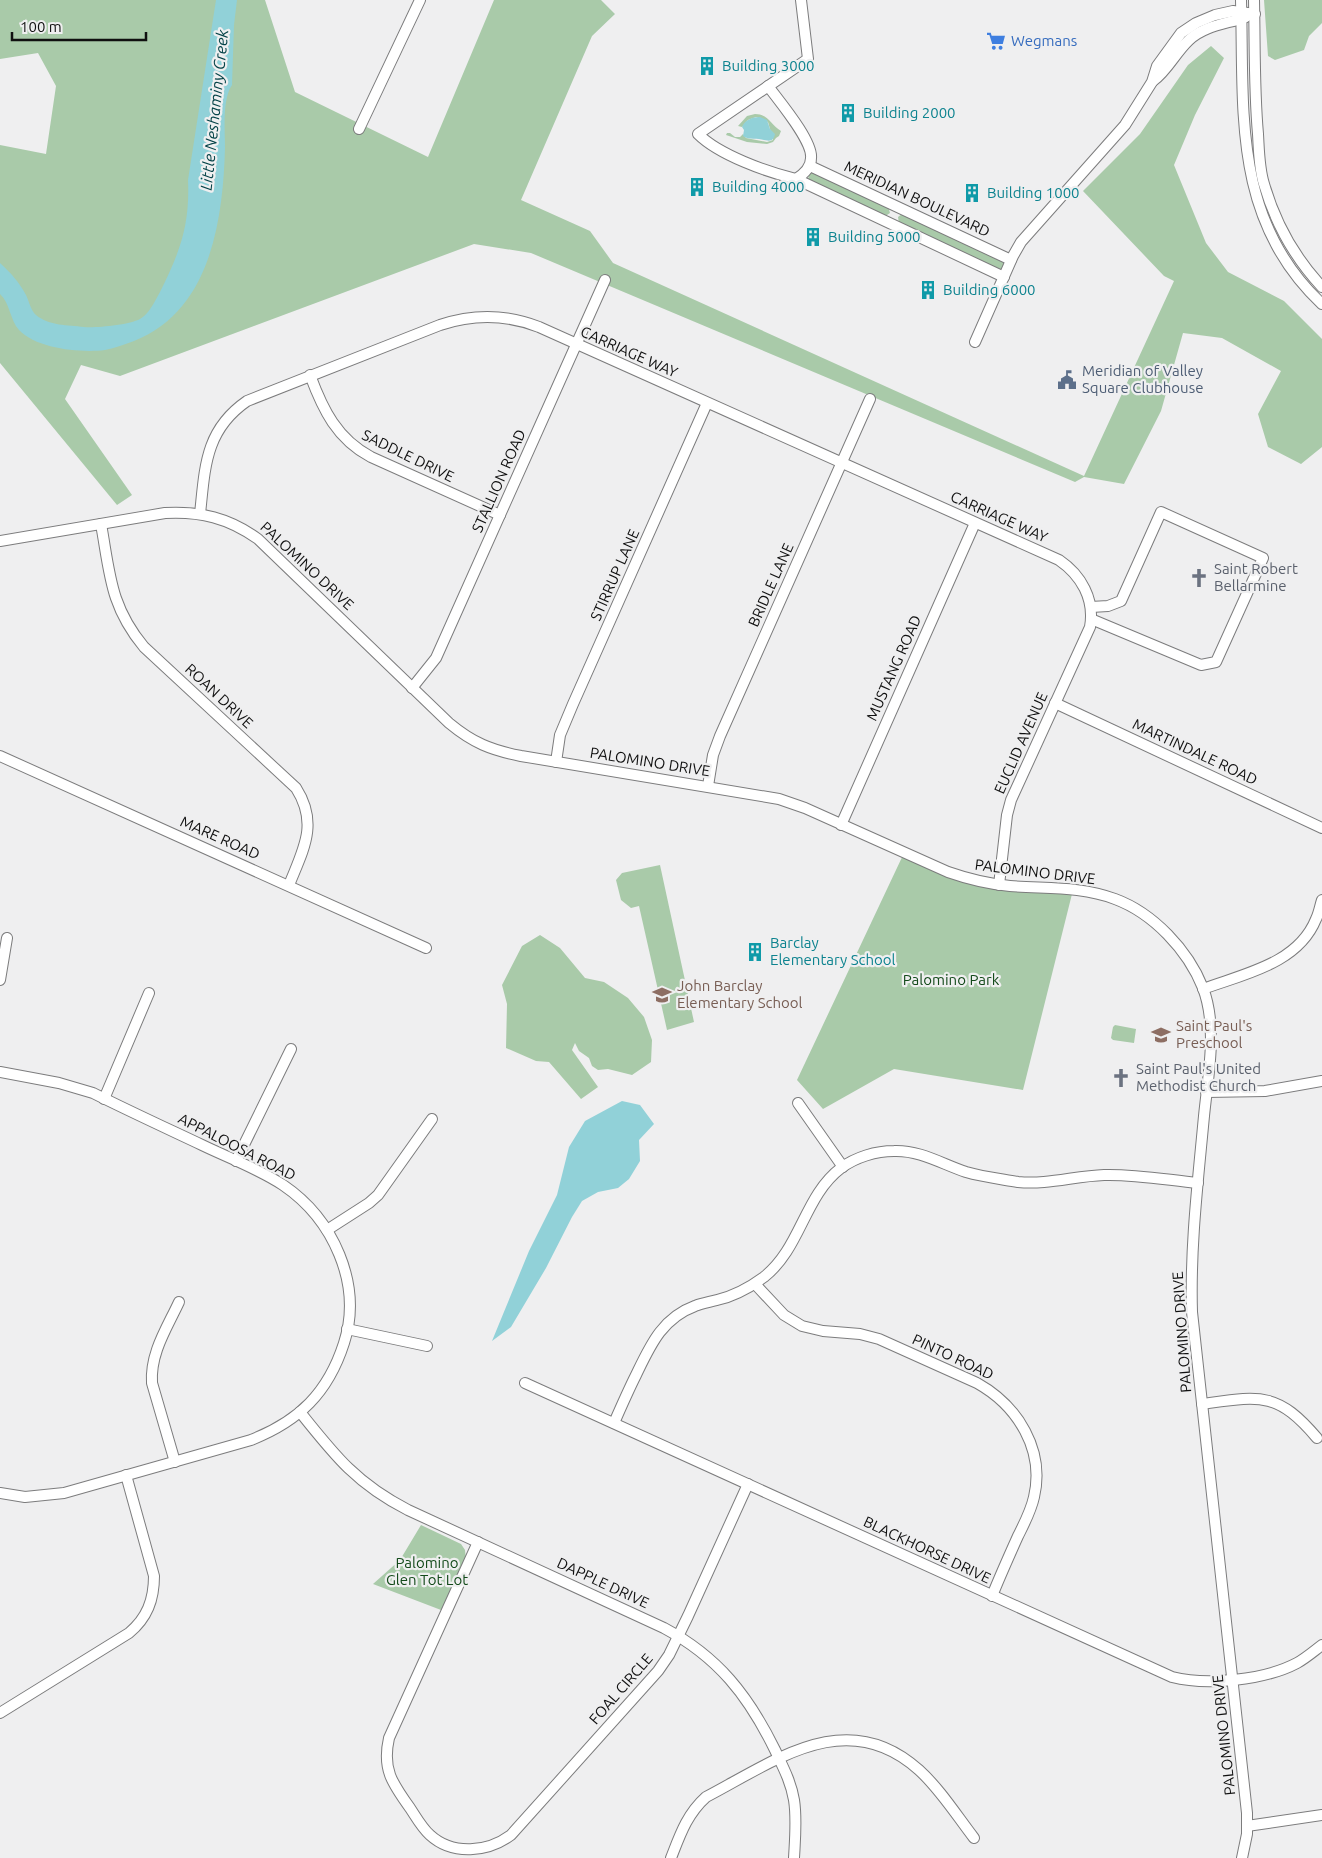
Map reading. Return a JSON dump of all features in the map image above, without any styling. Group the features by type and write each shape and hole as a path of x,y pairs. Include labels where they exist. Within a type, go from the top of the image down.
{"street":[{"path":"359,129 420,0"},
{"path":"801,0 808,58 698,134 713,147 774,173 796,180 1004,277"},
{"path":"1241,0 1245,147 1255,195 1270,233 1281,253 1299,280 1322,304"},
{"path":"1254,0 1256,117 1264,184 1288,240 1300,260 1322,287"},
{"path":"975,342 1011,260 1021,242 1125,124 1152,82 1158,66 1181,33 1208,17 1233,11 1242,15 1254,14"},
{"path":"768,86 810,146 810,166 796,180"},
{"name":"MERIDIAN BOULEVARD","path":"810,166 1011,260"},
{"name":"STALLION ROAD","path":"412,688 436,658 605,280"},
{"name":"CARRIAGE WAY","path":"200,514 207,456 215,434 228,416 247,401 440,325 466,318 494,317 512,319 539,327 1058,560 1066,565 1082,582 1090,604"},
{"name":"SADDLE DRIVE","path":"310,375 327,415 340,434 351,445 370,457 500,515"},
{"name":"BRIDLE LANE","path":"708,786 713,755 720,736 870,399"},
{"name":"STIRRUP LANE","path":"556,762 560,735 573,704 707,403"},
{"path":"1090,604 1108,606 1121,601 1161,512 1263,558 1216,662 1201,665 1092,619"},
{"name":"PALOMINO DRIVE","path":"0,541 165,513 200,514 230,522 258,539 449,724 476,743 496,751 779,799 805,808 948,872 979,882 1079,890 1108,897 1131,907 1156,925 1177,946 1203,988 1208,1010 1210,1036 1191,1271 1192,1312 1247,1813 1242,1858"},
{"name":"MUSTANG ROAD","path":"841,825 975,523"},
{"name":"ROAN DRIVE","path":"101,524 114,594 120,611 132,634 296,788 301,796 306,808 308,833 289,885"},
{"name":"EUCLID AVENUE","path":"999,885 1007,815 1011,800 1090,627 1092,619 1090,604"},
{"name":"MARTINDALE ROAD","path":"1055,703 1322,828"},
{"name":"MARE ROAD","path":"0,756 426,948"},
{"path":"1203,988 1264,967 1288,954 1310,930 1322,900"},
{"path":"0,980 7,938"},
{"path":"104,1098 149,992"},
{"path":"236,1161 291,1049"},
{"name":"APPALOOSA ROAD","path":"0,1072 73,1087 104,1098 274,1180 300,1197 327,1230 340,1256 347,1280 349,1300 347,1329 339,1359 328,1380 310,1404 278,1428 251,1440 49,1496 24,1497 0,1493"},
{"path":"1206,1092 1265,1091 1322,1081"},
{"path":"798,1103 843,1167"},
{"path":"327,1230 369,1203 378,1195 432,1119"},
{"path":"614,1423 651,1343 665,1325 674,1317 695,1306 733,1295 754,1284 779,1262 789,1248 815,1197 831,1176 843,1167 868,1154 901,1151 920,1154 975,1174 1018,1182 1047,1182 1085,1176 1115,1175 1198,1183"},
{"name":"PINTO ROAD","path":"754,1284 776,1308 797,1324 812,1329 860,1334 889,1343 990,1390 1011,1409 1026,1433 1032,1449 1036,1468 1036,1486 1029,1511 992,1596"},
{"path":"175,1462 152,1383 152,1371 156,1350 179,1302"},
{"path":"347,1329 427,1346"},
{"name":"BLACKHORSE DRIVE","path":"524,1383 1172,1677 1198,1682 1268,1674 1286,1668 1305,1658 1322,1645"},
{"path":"1202,1404 1251,1398 1268,1401 1288,1410 1304,1422 1317,1438"},
{"name":"DAPPLE DRIVE","path":"300,1412 338,1459 370,1488 402,1507 679,1636 713,1661 738,1687 758,1717 786,1772 794,1800 796,1828 794,1858"},
{"path":"0,1713 129,1633 136,1628 148,1610 154,1589 154,1576 126,1475"},
{"name":"FOAL CIRCLE","path":"478,1542 389,1738 386,1761 388,1773 395,1787 431,1836 455,1848 481,1853 501,1842 518,1828 658,1672 670,1655 748,1484"},
{"path":"670,1858 687,1819 706,1798 806,1746 829,1741 852,1740 878,1746 893,1752 919,1770 974,1838"},
{"path":"1247,1826 1322,1815"}],"green space":[{"path":"0,0 265,0 295,92 428,157 494,0 601,0 615,14 592,36 521,200 590,231 613,263 1084,476 1174,281 1164,276 1083,191 1140,134 1188,65 1211,46 1224,58 1195,115 1174,165 1206,243 1228,272 1284,301 1322,339 1322,447 1301,464 1268,447 1258,414 1281,371 1222,338 1183,333 1161,411 1124,484 1084,477 1075,482 531,253 474,244 120,376 81,365 65,399 132,495 117,505 0,363 0,145 46,154 56,86 38,53 0,59"},
{"path":"1264,0 1322,0 1322,23 1309,36 1304,50 1275,60 1268,56"},
{"path":"755,114 763,116 781,131 773,142 767,144 747,142 726,135 730,133 735,137 740,137 743,134 746,138 767,142 773,140 768,122 756,117 748,120 742,127 738,126 747,116"},
{"path":"814,172 888,206 890,213 884,217 808,180 809,174"},
{"path":"902,214 1004,262 1003,269 1000,270 899,223 898,217"},
{"name":"Palomino Park","path":"904,853 963,877 1073,890 1023,1090 894,1069 823,1109 797,1080"},
{"path":"660,865 694,1022 667,1030 639,906 631,908 621,900 616,880 622,873"},
{"path":"540,935 560,948 585,978 604,982 628,998 644,1017 652,1040 651,1062 632,1075 608,1069 598,1070 592,1066 589,1058 579,1051 575,1043 572,1050 598,1087 581,1099 549,1062 536,1061 506,1048 507,1004 502,985 522,946"},
{"path":"1115,1025 1136,1029 1134,1043 1113,1040 1111,1038"},
{"name":"Palomino Glen Tot Lot","path":"421,1525 461,1544 465,1550 466,1560 441,1610 373,1584 400,1560"}],"water":[{"name":"Little Neshaminy Creek","path":"216,0 237,0 234,25 232,85 225,107 224,175 216,232 208,260 196,285 180,308 160,327 134,341 105,350 95,351 72,350 37,342 19,330 6,302 0,294 0,263 21,286 34,313 41,319 65,325 112,326 140,319 149,311 167,278 178,251 185,225 188,180"},
{"path":"760,117 767,120 770,129 775,134 773,139 757,139 743,136 744,130 742,127 745,122 752,118"},
{"path":"622,1101 640,1105 654,1124 639,1140 640,1161 629,1179 618,1188 598,1192 582,1201 546,1268 511,1327 492,1341 529,1251 557,1195 569,1147 585,1121"}],"place":[{"name":"Wegmans","path":"996,41"},
{"name":"Building 3000","path":"707,66"},
{"name":"Building 2000","path":"848,113"},
{"name":"Building 4000","path":"697,187"},
{"name":"Building 1000","path":"972,193"},
{"name":"Building 5000","path":"813,237"},
{"name":"Building 6000","path":"928,290"},
{"name":"Meridian of Valley Square Clubhouse","path":"1067,380"},
{"name":"Saint Robert Bellarmine","path":"1199,578"},
{"name":"Barclay Elementary School","path":"755,952"},
{"name":"John Barclay Elementary School","path":"662,995"},
{"name":"Saint Paul's Preschool","path":"1161,1035"},
{"name":"Saint Paul's United Methodist Church","path":"1121,1078"}]}
